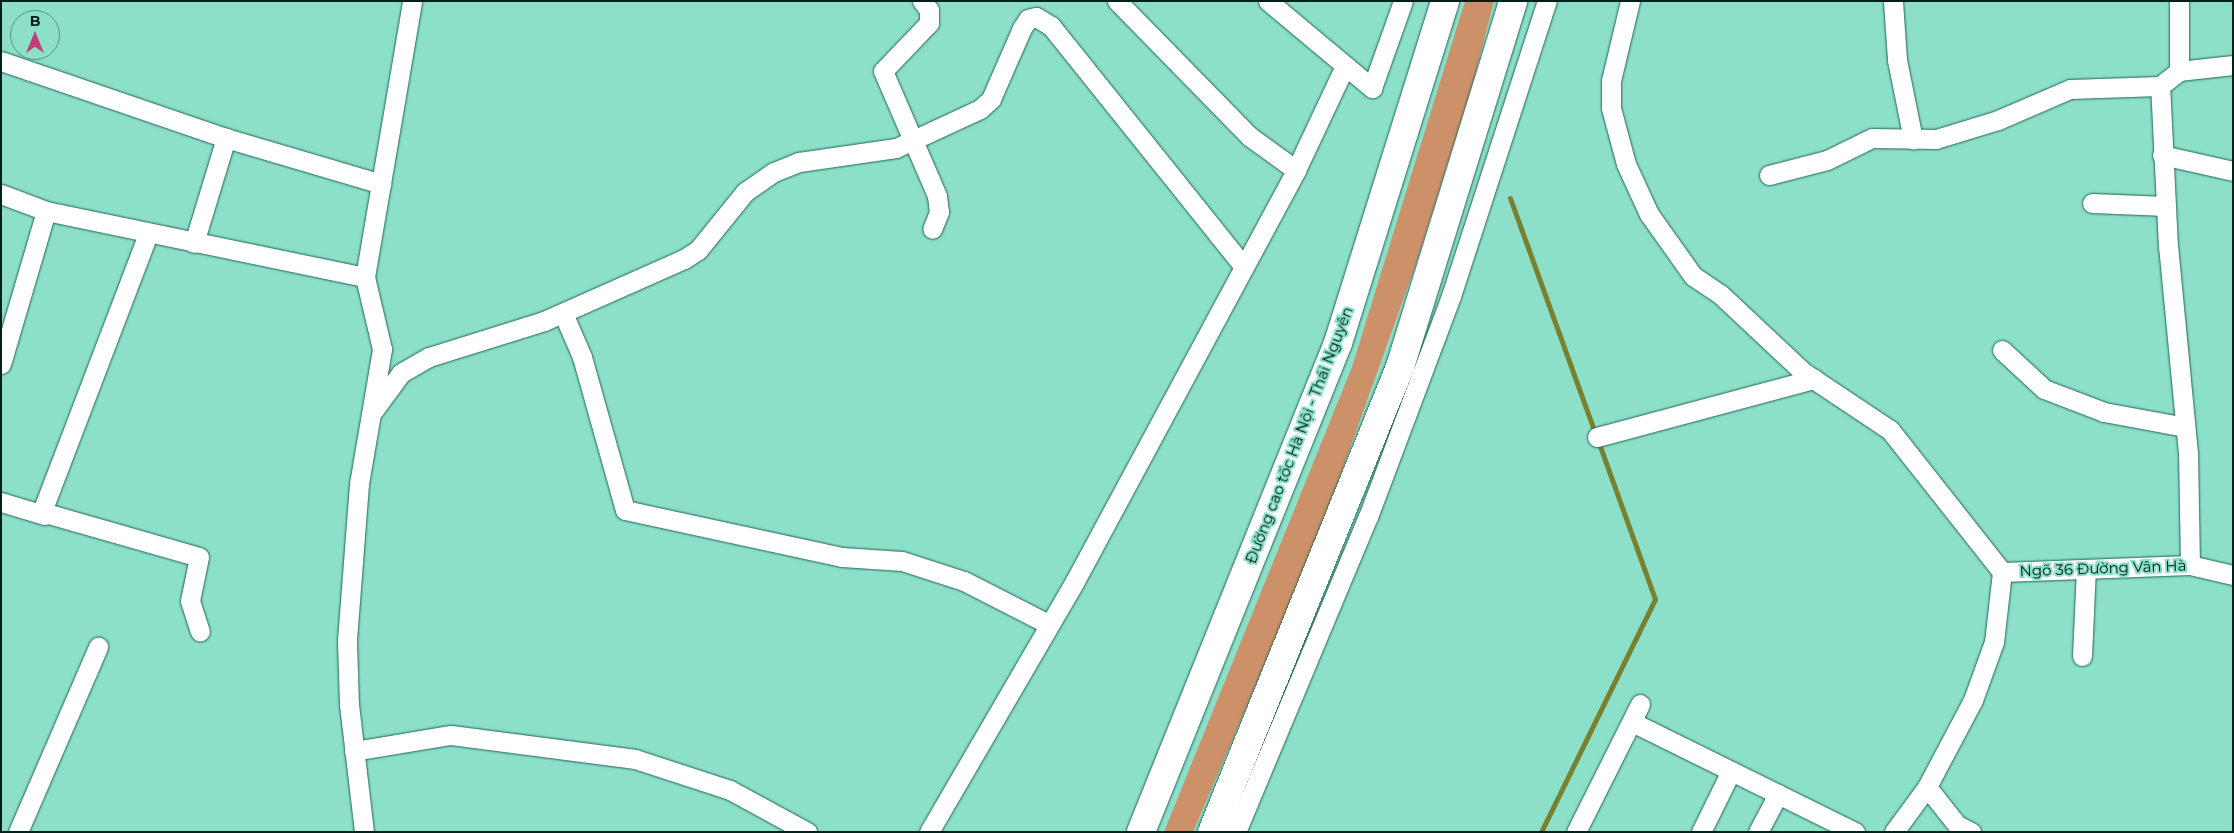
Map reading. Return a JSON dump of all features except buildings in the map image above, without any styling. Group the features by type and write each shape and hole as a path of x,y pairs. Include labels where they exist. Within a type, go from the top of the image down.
{"highway":[{"name":"Đường cao tốc Hà Nội - Thái Nguyên","path":"1140,832 1338,343 1445,1"},
{"path":"1212,832 1400,367 1513,1"}],"street":[{"path":"364,832 354,751 347,640 359,484 374,410 382,349 365,277 412,1"},
{"path":"922,1 929,10 928,23 883,71 915,142 938,202 932,229"},
{"path":"1117,1 1249,136 1296,170"},
{"path":"1268,1 1372,88 1403,1"},
{"path":"1236,832 1368,517 1451,296 1548,1"},
{"path":"1630,1 1611,81 1611,108 1624,157 1648,214 1693,276 1814,379 1890,430 2002,572 1994,642 1973,700 1928,787 1894,832"},
{"path":"1893,1 1897,60 1913,139"},
{"path":"2179,1 2179,71"},
{"path":"374,410 401,373 429,357 563,313 684,259 698,250 745,192 774,172 799,162 915,142 986,105 1028,18 1044,19 1243,266"},
{"path":"1,61 226,138 381,184"},
{"path":"1769,174 1826,160 1872,138 1936,140 1998,120 2070,89 2160,86 2179,71 2233,65"},
{"path":"929,832 1048,624 1296,170 1345,66"},
{"path":"2160,86 2162,155 2185,427 2190,564"},
{"path":"194,243 226,138"},
{"path":"2162,155 2233,171"},
{"path":"1,194 46,211 148,234 365,277"},
{"path":"2092,203 2166,206"},
{"path":"1,364 46,211"},
{"path":"44,515 148,234"},
{"path":"563,313 582,358 625,510 842,557 902,561 964,581 1048,624"},
{"path":"2002,350 2044,389 2104,412 2185,427"},
{"path":"1596,437 1814,379"},
{"path":"1,502 199,557 190,601 200,631"},
{"name":"Ngõ 36 Đường Vân Hà","path":"2002,572 2190,564 2233,575"},
{"path":"2082,656 2086,569"},
{"path":"18,832 98,647"},
{"path":"1576,832 1640,704"},
{"path":"1632,722 1855,832"},
{"path":"354,751 451,736 635,759 730,790 807,832"},
{"path":"1701,832 1731,770"},
{"path":"1928,787 1957,825 1971,832"},
{"path":"1758,832 1778,794"}],"shaded area":[{"path":"1465,1 1494,1 1473,83 1416,264 1315,546 1193,832 1164,832 1352,367"}],"waterway":[{"path":"1510,198 1595,433"},
{"path":"1541,832 1655,599 1598,441"}]}
